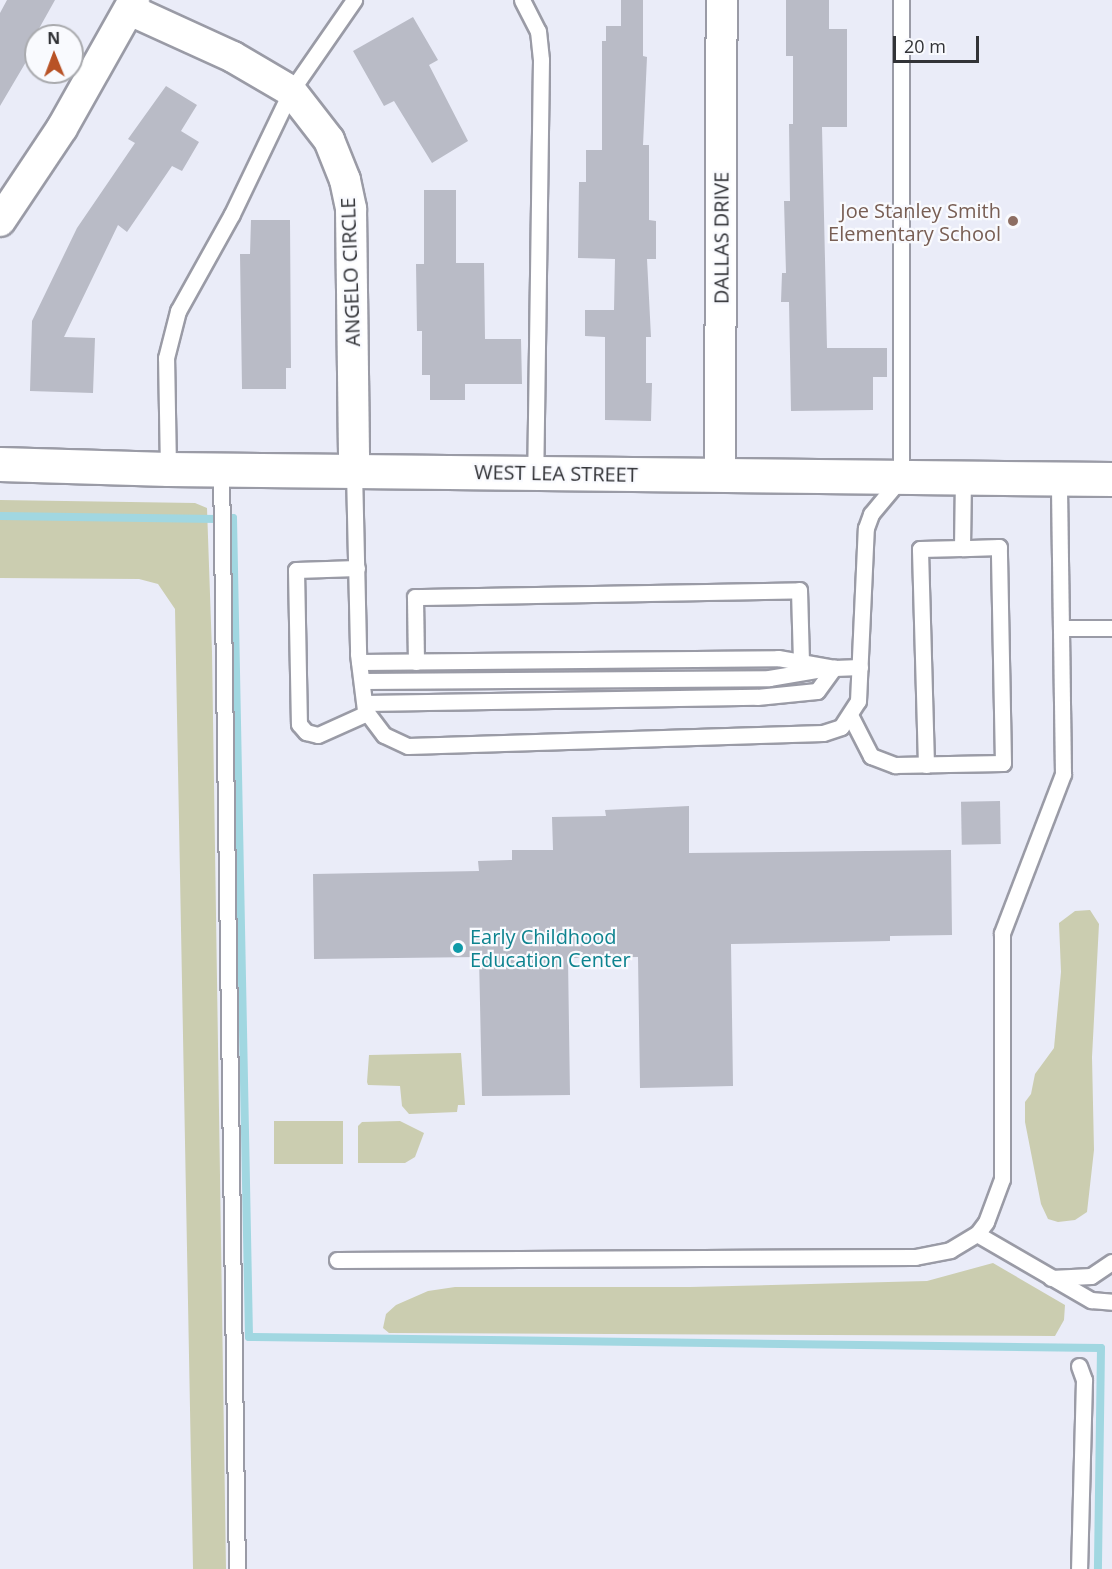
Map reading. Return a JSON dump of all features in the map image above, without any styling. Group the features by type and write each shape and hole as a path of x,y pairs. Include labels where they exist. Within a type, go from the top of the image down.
{"main road":[{"name":"WEST LEA STREET","path":"0,464 168,469 1112,479"}],"street":[{"name":"DALLAS DRIVE","path":"720,476 722,0"},
{"name":"ANGELO CIRCLE","path":"132,5 233,57 291,91 329,140 345,180 351,209 354,471"},
{"path":"0,221 62,128 132,5"}],"lane":[{"path":"168,469 165,393 170,333 291,91 354,0"},
{"path":"522,0 538,31 541,60 535,472"},
{"path":"354,471 359,662 366,708 384,735 408,746 823,733 841,727 850,717 858,701 866,528 871,514 901,478 901,0"},
{"path":"221,469 237,1569"},
{"path":"962,548 963,478"},
{"path":"338,1260 915,1257 950,1250 977,1234 987,1222 1002,1179 1002,933 1063,774 1059,479"},
{"path":"850,717 871,756 895,765 926,765 1003,763 999,547 920,549 926,765"},
{"path":"357,568 296,570 298,724 306,732 318,735 366,708 757,697 817,691 834,668"},
{"path":"416,662 416,597 799,590 801,661"},
{"path":"1061,628 1112,628"},
{"path":"359,662 801,661 834,668"},
{"path":"362,681 769,678 834,668 860,667"},
{"path":"977,1234 1091,1300 1112,1302"},
{"path":"1051,1278 1091,1276 1112,1263"},
{"path":"1079,1366 1084,1380 1079,1569"}],"green space":[{"path":"0,500 195,503 207,508 212,652 226,1569 193,1569 175,609 158,584 139,579 0,578"},
{"path":"1090,910 1099,924 1092,1057 1094,1150 1087,1212 1075,1220 1058,1222 1048,1219 1041,1204 1025,1122 1025,1102 1031,1094 1035,1074 1054,1048 1061,972 1059,923 1075,911"},
{"path":"461,1053 465,1105 458,1105 457,1112 409,1114 402,1106 400,1086 368,1085 367,1082 369,1055"},
{"path":"274,1121 343,1121 343,1164 274,1164"},
{"path":"400,1121 424,1133 415,1157 405,1163 358,1163 358,1126 362,1122"},
{"path":"993,1263 1065,1305 1064,1320 1055,1336 389,1333 383,1328 386,1314 396,1305 428,1291 455,1287 690,1287 927,1281"}],"building":[{"path":"7,0 55,0 42,24 24,24 24,65 0,106 0,13"},
{"path":"621,0 643,0 643,56 647,57 643,145 649,145 649,220 656,221 656,259 647,259 651,337 646,337 646,383 652,383 651,421 605,420 605,337 585,336 585,310 614,310 615,259 578,258 579,182 586,182 586,150 602,150 602,41 606,41 606,26 621,26"},
{"path":"786,0 829,0 829,29 847,29 847,127 822,127 827,348 887,348 887,377 873,377 873,410 791,411 789,302 781,302 782,273 786,273 784,201 790,201 789,124 793,124 793,56 786,56"},
{"path":"413,17 438,60 429,65 468,141 432,163 394,101 384,106 353,51"},
{"path":"166,86 197,105 181,131 199,142 182,171 172,166 127,232 118,225 64,337 95,338 93,393 30,391 32,321 77,228 135,143 128,139"},
{"path":"424,190 456,190 456,263 484,263 485,339 521,339 522,384 465,384 465,400 430,400 430,375 422,375 422,331 417,331 416,264 424,264"},
{"path":"251,220 290,220 291,368 286,368 286,389 242,389 240,254 250,254"},
{"path":"1000,801 1001,844 962,845 961,802"},
{"name":"Early Childhood Education Center","path":"689,806 689,853 951,850 952,935 890,936 890,941 731,944 733,1086 640,1088 638,957 568,958 570,1095 482,1096 479,957 314,959 313,874 479,871 478,861 512,860 512,850 553,850 552,817 606,816 605,810"}],"waterway":[{"path":"0,516 217,519"},
{"path":"227,518 233,518 249,1337 1101,1348 1098,1569"}],"place":[{"name":"Joe Stanley Smith Elementary School","path":"1013,221"},
{"name":"Early Childhood Education Center","path":"458,948"}]}
